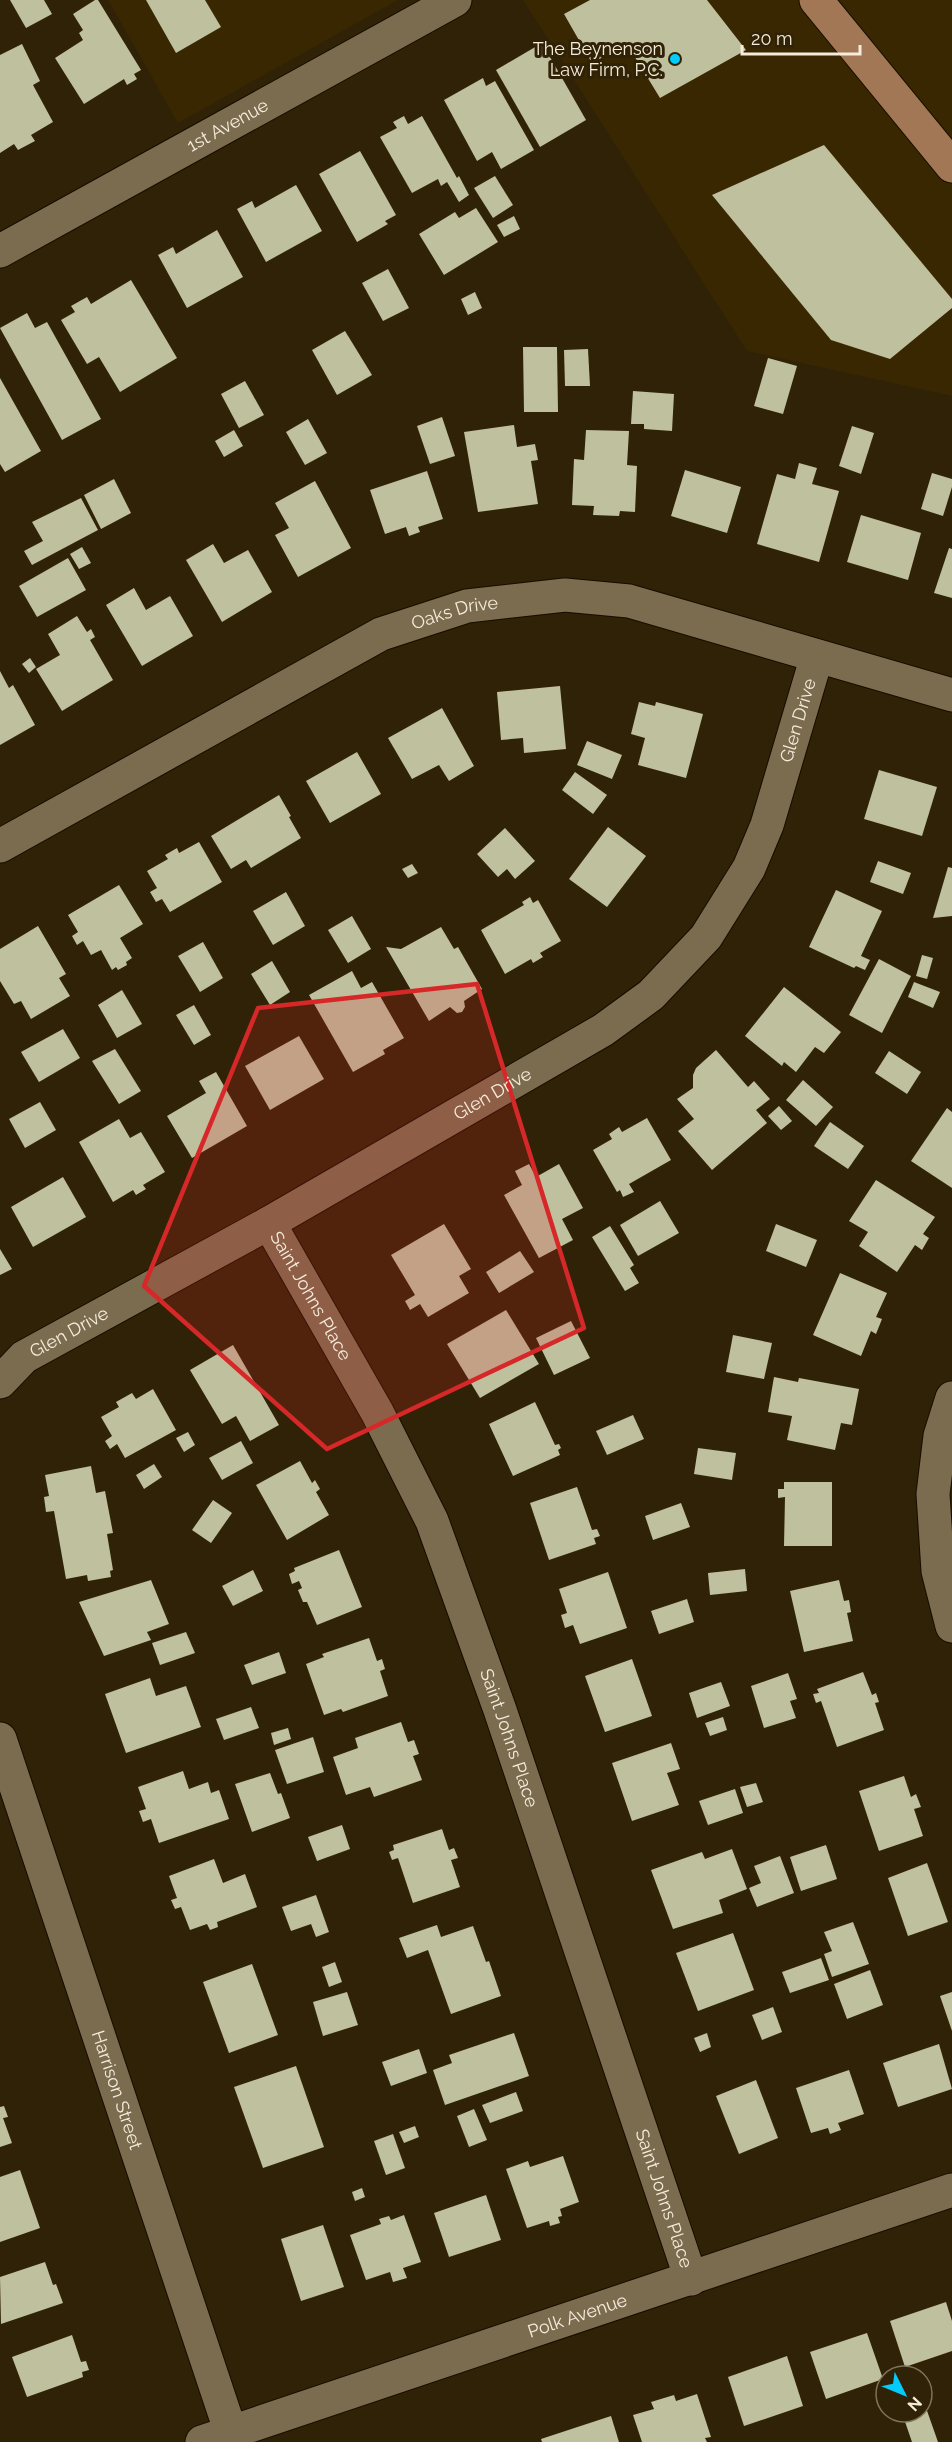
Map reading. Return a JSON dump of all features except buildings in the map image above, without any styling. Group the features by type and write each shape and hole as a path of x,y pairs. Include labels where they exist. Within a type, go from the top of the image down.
{"main road":[{"path":"816,0 952,166"}],"street":[{"name":"1st Avenue","path":"0,251 455,0"},
{"name":"Oaks Drive","path":"0,846 381,634 467,606 565,595 629,601 952,695"},
{"name":"Glen Drive","path":"0,1382 24,1357 269,1223 603,1030 651,995 706,937 749,868 767,825 818,656"},
{"name":"Saint Johns Place","path":"269,1223 377,1412 432,1521 504,1722 691,2279"},
{"path":"952,1398 940,1436 933,1494 938,1571 952,1626"},
{"name":"Harrison Street","path":"0,1739 222,2439"},
{"name":"Polk Avenue","path":"222,2439 952,2190"}],"highlighted area":[{"path":"477,984 584,1328 327,1449 144,1286 258,1008"}],"shaded area":[{"path":"108,0 398,0 178,123"},
{"path":"523,0 952,0 952,396 747,351"}],"place":[{"name":"The Beynenson Law Firm, P.C.","path":"675,59"}]}
